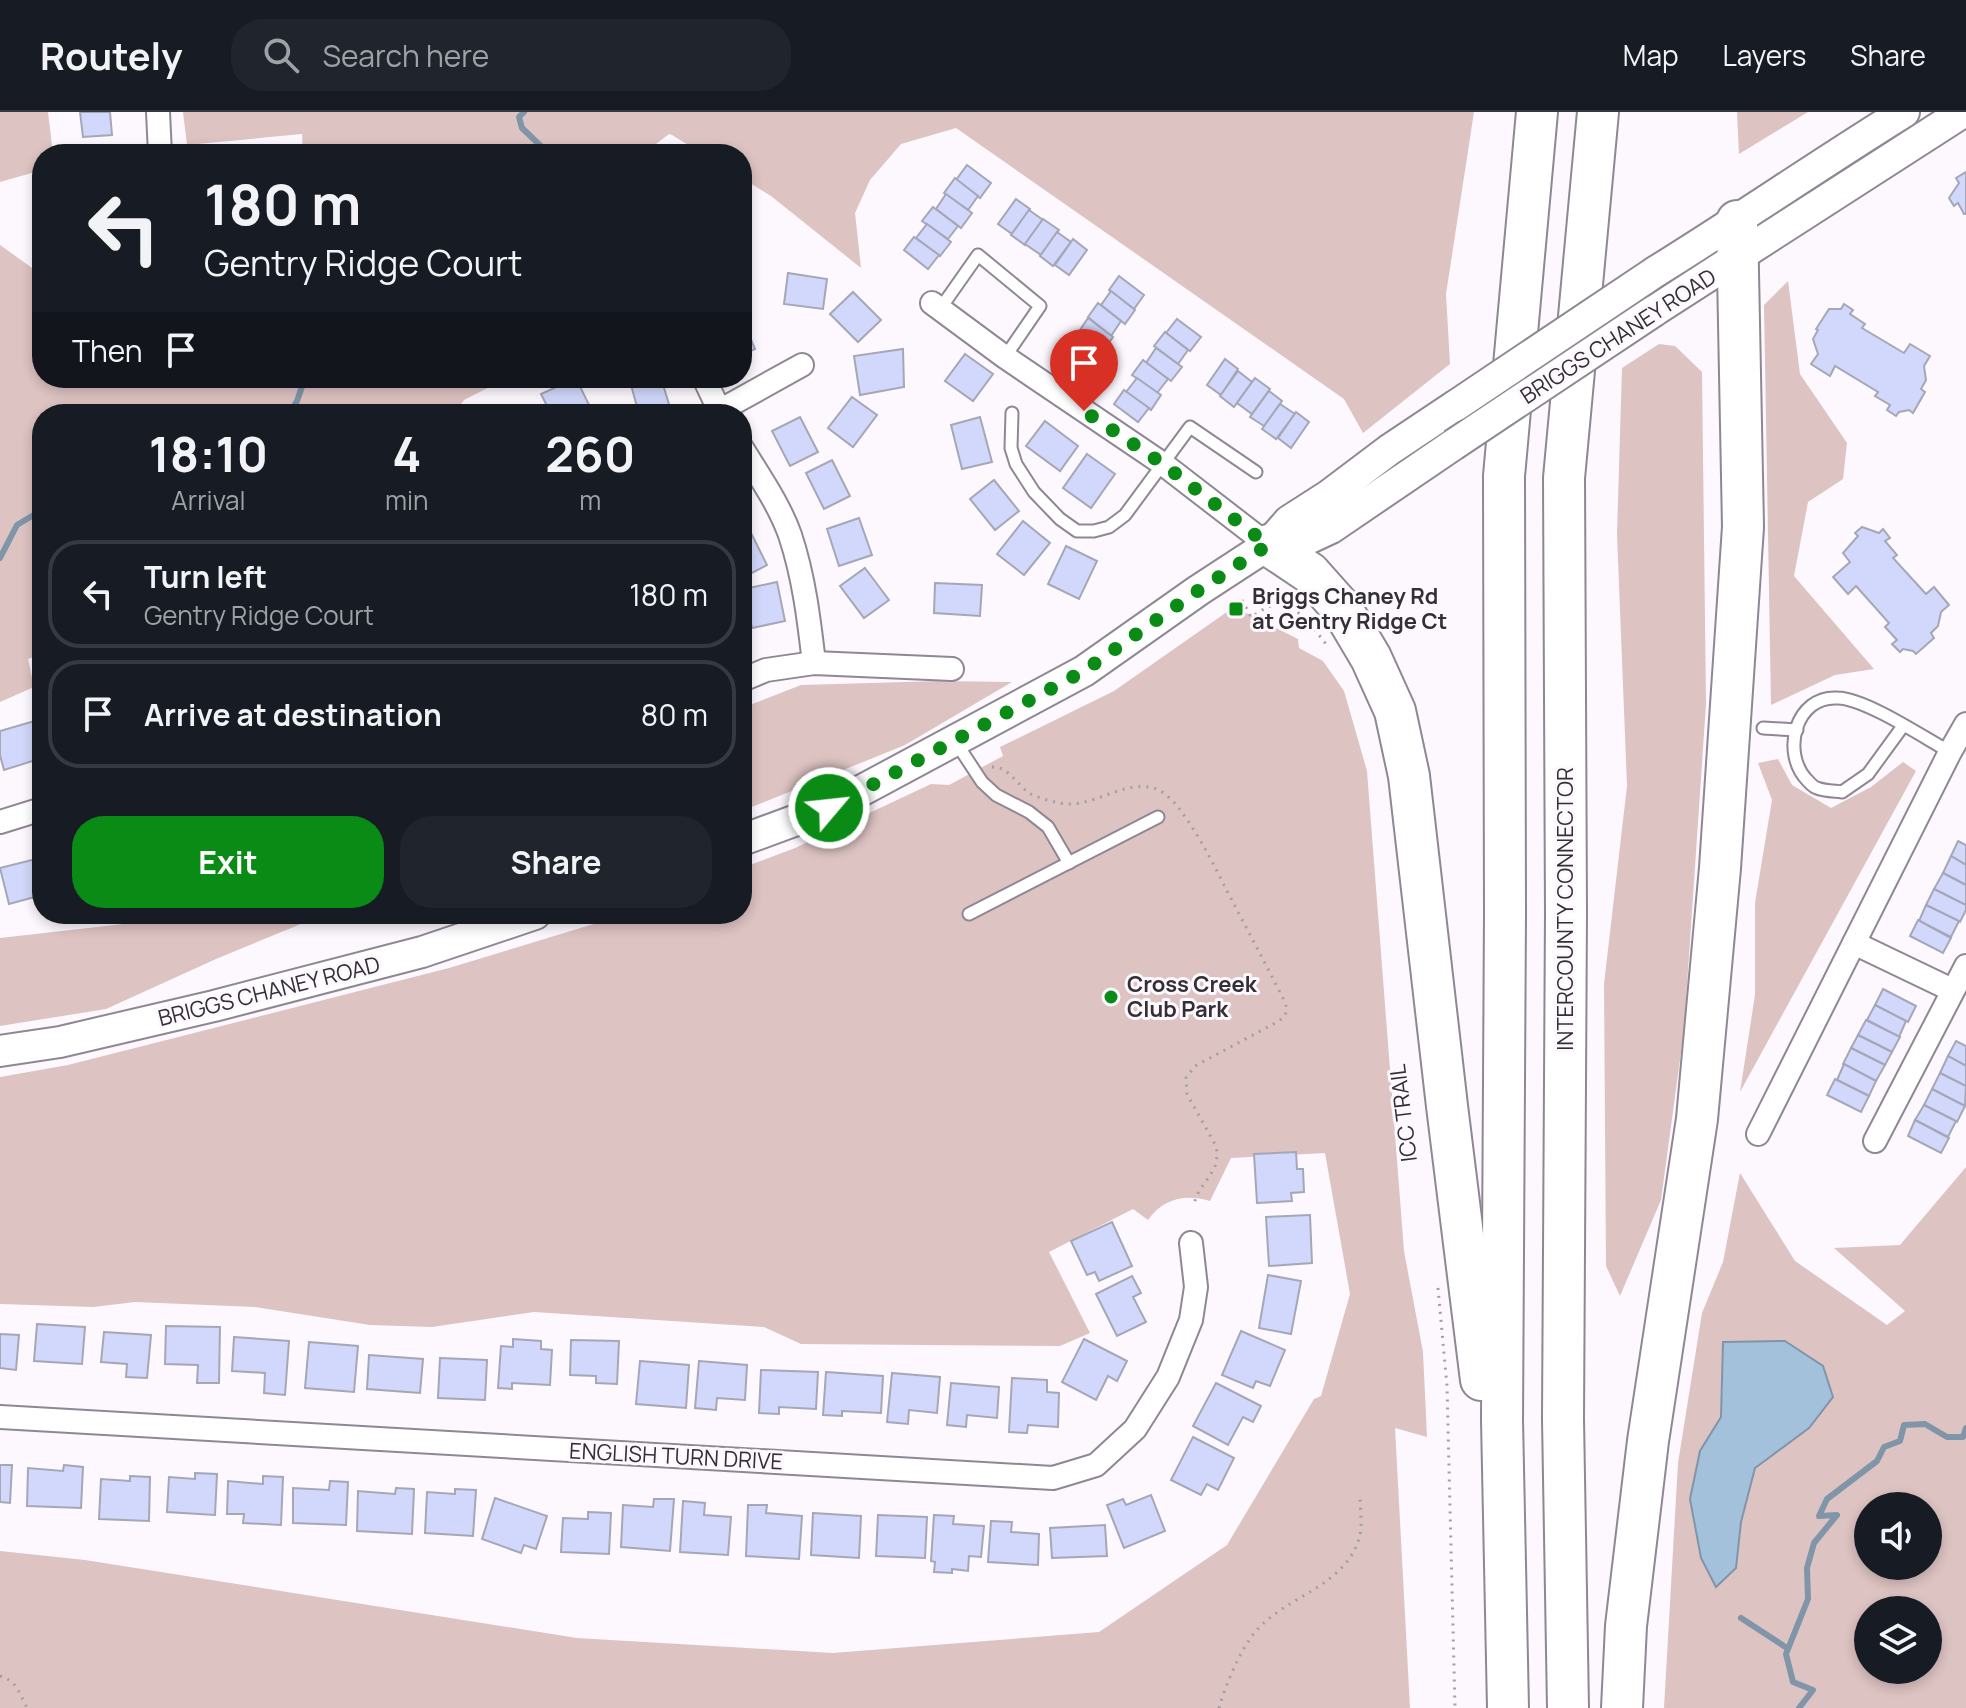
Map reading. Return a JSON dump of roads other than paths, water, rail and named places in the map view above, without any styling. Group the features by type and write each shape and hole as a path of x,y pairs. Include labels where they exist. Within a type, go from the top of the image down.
{"highway":[{"path":"1508,1708 1502,1420 1504,476 1537,112"},
{"name":"INTERCOUNTY CONNECTOR","path":"1568,1708 1563,1419 1566,929 1564,478 1598,112"},
{"path":"1622,1708 1626,1626 1648,1441 1697,1119 1720,868 1743,527 1738,239"},
{"path":"1268,545 1310,573 1342,609 1371,658 1395,711 1409,776 1506,1591"}],"main road":[{"name":"BRIGGS CHANEY ROAD","path":"1268,545 1299,543 1331,528 1654,311 1825,161 1904,112"},
{"name":"BRIGGS CHANEY ROAD","path":"752,836 829,808 1084,671 1268,545 1289,521 1389,450 1655,272 1738,239 1963,112"},
{"name":"BRIGGS CHANEY ROAD","path":"0,1051 60,1042 214,1006 422,952 505,924"}],"street":[{"path":"158,112 160,144"},
{"path":"936,306 1005,357 1163,464 1268,545"},
{"path":"734,404 802,365"},
{"path":"752,464 789,534 806,594 814,663"},
{"path":"752,676 766,670 814,663 952,669"},
{"path":"1758,1134 1854,943 1958,756 1966,724"},
{"path":"0,822 32,812"},
{"path":"1854,943 1952,990"},
{"path":"1875,1141 1966,966"},
{"name":"ENGLISH TURN DRIVE","path":"0,1417 1053,1478 1096,1465 1135,1429 1168,1377 1191,1320 1196,1287 1191,1243"}],"lane":[{"path":"936,306 978,255 1040,306 1005,357"},
{"path":"1012,413 1011,448 1016,464 1034,492 1060,519 1077,531 1109,527 1125,515 1190,427 1256,472"},
{"path":"1903,726 1868,774 1842,792 1815,788 1800,773 1793,751 1799,718 1813,703 1835,697 1856,701 1903,726 1958,756"},
{"path":"1763,728 1797,730"},
{"path":"955,740 982,782 996,795 1029,812 1048,827 1069,863"},
{"path":"969,914 1158,817"}],"water":[{"path":"1785,1341 1823,1366 1833,1397 1809,1428 1755,1468 1741,1522 1736,1568 1716,1587 1701,1558 1690,1499 1700,1451 1721,1417 1723,1342"}],"waterway":[{"path":"524,112 519,117 522,128 539,144"},
{"path":"295,404 302,388"},
{"path":"0,558 17,525 32,516"},
{"path":"1799,1708 1813,1690 1793,1682 1786,1654 1808,1599 1807,1568 1814,1543 1837,1515 1819,1516 1827,1499 1877,1461 1884,1447 1900,1441 1904,1425 1925,1424 1947,1437 1963,1437 1966,1428"},
{"path":"1741,1618 1787,1648"}],"place":[{"name":"Briggs Chaney Rd at Gentry Ridge Ct","path":"1236,609"},
{"name":"Cross Creek Club Park","path":"1111,997"}]}
